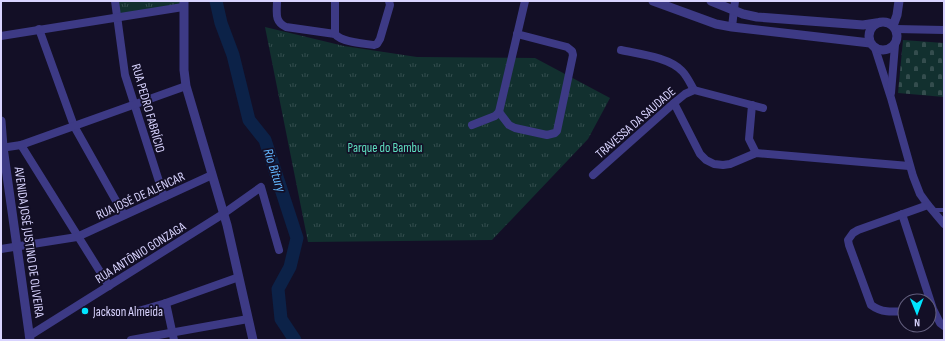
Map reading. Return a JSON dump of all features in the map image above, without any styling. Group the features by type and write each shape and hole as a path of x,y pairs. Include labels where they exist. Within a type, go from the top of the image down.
{"street":[{"name":"RUA PEDRO FABRÍCIO","path":"115,1 125,75 164,197"},
{"path":"277,1 277,20 280,24 286,27 335,34 343,40 368,45 377,44 380,39 390,3"},
{"path":"335,1 335,34"},
{"path":"472,125 495,116 499,112 525,1"},
{"path":"654,1 716,24 732,27 873,45 882,50 889,49 895,45"},
{"path":"710,1 735,6 743,14 757,17 863,25 883,22 890,23 895,27 944,30 944,26"},
{"path":"891,98 895,45 897,39 895,27 899,1"},
{"path":"1,36 117,17 184,4 184,70 186,86 224,214 253,340"},
{"path":"732,27 735,6"},
{"path":"876,23 871,28 869,35 891,98 909,166 920,194 944,224"},
{"path":"39,30 74,126 124,215"},
{"path":"499,112 509,125 515,128 547,135 557,131 573,55 572,51 567,47 517,34"},
{"path":"621,50 660,59 676,66 683,72 694,90"},
{"path":"2,147 21,145 186,86"},
{"name":"TRAVESSA DA SAUDADE","path":"593,175 685,94 694,90 763,108"},
{"path":"674,104 700,154 706,160 714,164 730,164 756,153 909,166"},
{"path":"752,105 749,139 756,153"},
{"name":"AVENIDA JOSÉ JUSTINO DE OLIVEIRA","path":"1,121 2,147 30,338"},
{"path":"21,145 77,237 109,286"},
{"name":"RUA JOSÉ DE ALENCAR","path":"1,249 77,237 212,175"},
{"name":"RUA ANTÔNIO GONZAGA","path":"30,338 109,286 224,214 261,187 279,250"},
{"path":"897,311 886,312 877,310 871,305 848,240 853,233 858,230 902,214 930,207"},
{"path":"902,214 926,293"},
{"path":"135,312 166,303 239,277"},
{"path":"166,303 173,336"},
{"path":"937,318 944,326"},
{"path":"131,340 173,336 248,319"}],"lane":[{"path":"930,207 944,210"}],"green space":[{"path":"117,1 182,1 182,5 119,14"},
{"name":"Parque do Bambu","path":"265,27 344,46 417,57 535,58 610,98 588,139 492,240 308,242"},
{"path":"903,40 944,43 944,97 898,93"}],"waterway":[{"name":"Rio Bitury","path":"216,1 221,23 233,55 249,120 265,140 297,238 290,267 278,289 281,319 295,340"}],"place":[{"name":"Jackson Almeida","path":"85,311"}]}
